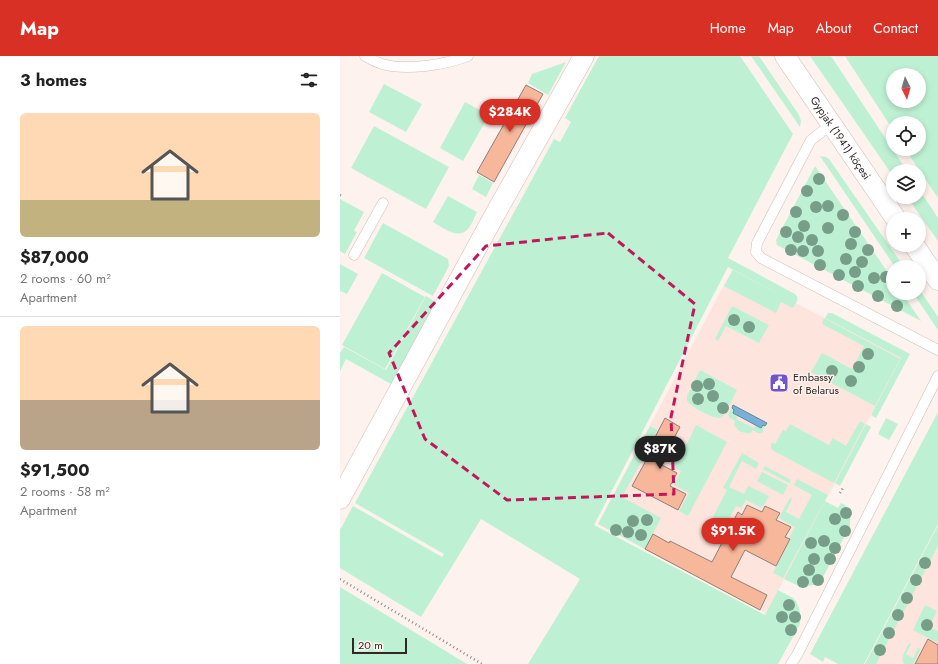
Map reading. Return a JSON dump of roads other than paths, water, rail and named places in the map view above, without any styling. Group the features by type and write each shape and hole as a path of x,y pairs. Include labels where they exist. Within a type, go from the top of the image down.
{"street":[{"path":"340,499 494,216 584,56"},
{"name":"Gypjak (1941) köçesi","path":"784,56 891,212"},
{"path":"919,252 938,280"}],"lane":[{"path":"365,56 382,64 397,66 438,64 468,56"},
{"path":"832,124 810,140 757,243 756,252 761,258 938,350"},
{"path":"354,255 383,203"},
{"path":"791,664 797,655 938,376"}],"water":[{"path":"733,405 767,423 761,428 733,413"}],"place":[{"name":"Embassy of Belarus","path":"779,383"}]}
